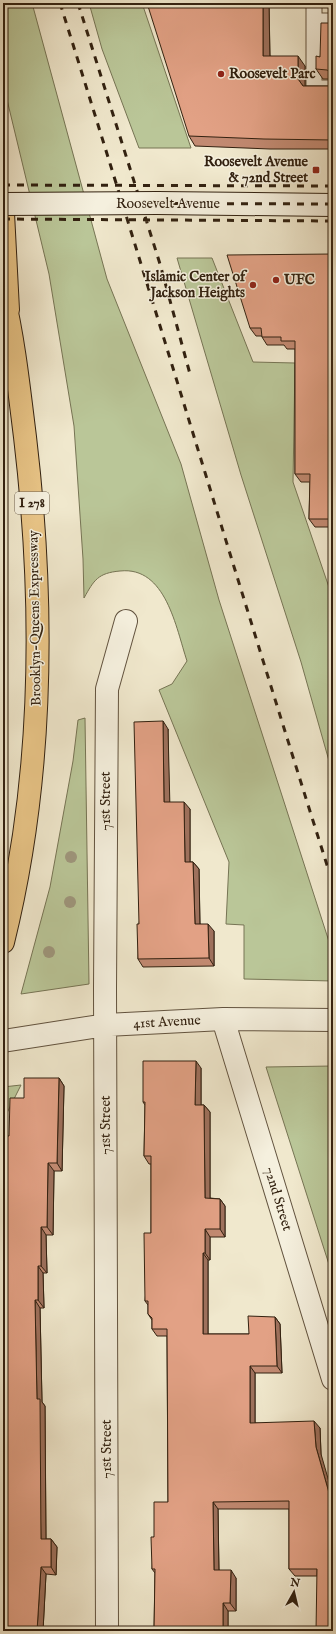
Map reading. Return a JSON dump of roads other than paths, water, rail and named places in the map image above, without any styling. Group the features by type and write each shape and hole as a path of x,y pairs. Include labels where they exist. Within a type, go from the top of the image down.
{"highway":[{"path":"3,213 9,321"},
{"name":"Brooklyn-Queens Expressway","path":"3,294 9,321 30,479 37,582 37,679 35,741 21,857 3,942"}],"street":[{"name":"Roosevelt Avenue","path":"3,204 157,203 333,205"},
{"name":"71st Street","path":"107,1631 107,689 126,621"},
{"name":"41st Avenue","path":"13,1039 106,1025 222,1019 329,1020"},
{"name":"72nd Street","path":"222,1019 333,1379"}],"lane":[{"path":"314,3 314,88 333,88"},
{"path":"314,21 333,21"}],"railway":[{"path":"60,3 333,884"},
{"path":"78,3 160,264 190,374"},
{"path":"3,185 333,186"},
{"path":"3,203 333,204"},
{"path":"3,219 333,221"}],"place":[{"name":"Roosevelt Parc","path":"221,74"},
{"name":"Roosevelt Avenue & 72nd Street","path":"316,170"},
{"name":"UFC","path":"276,280"},
{"name":"Islamic Center of Jackson Heights","path":"253,285"}]}
